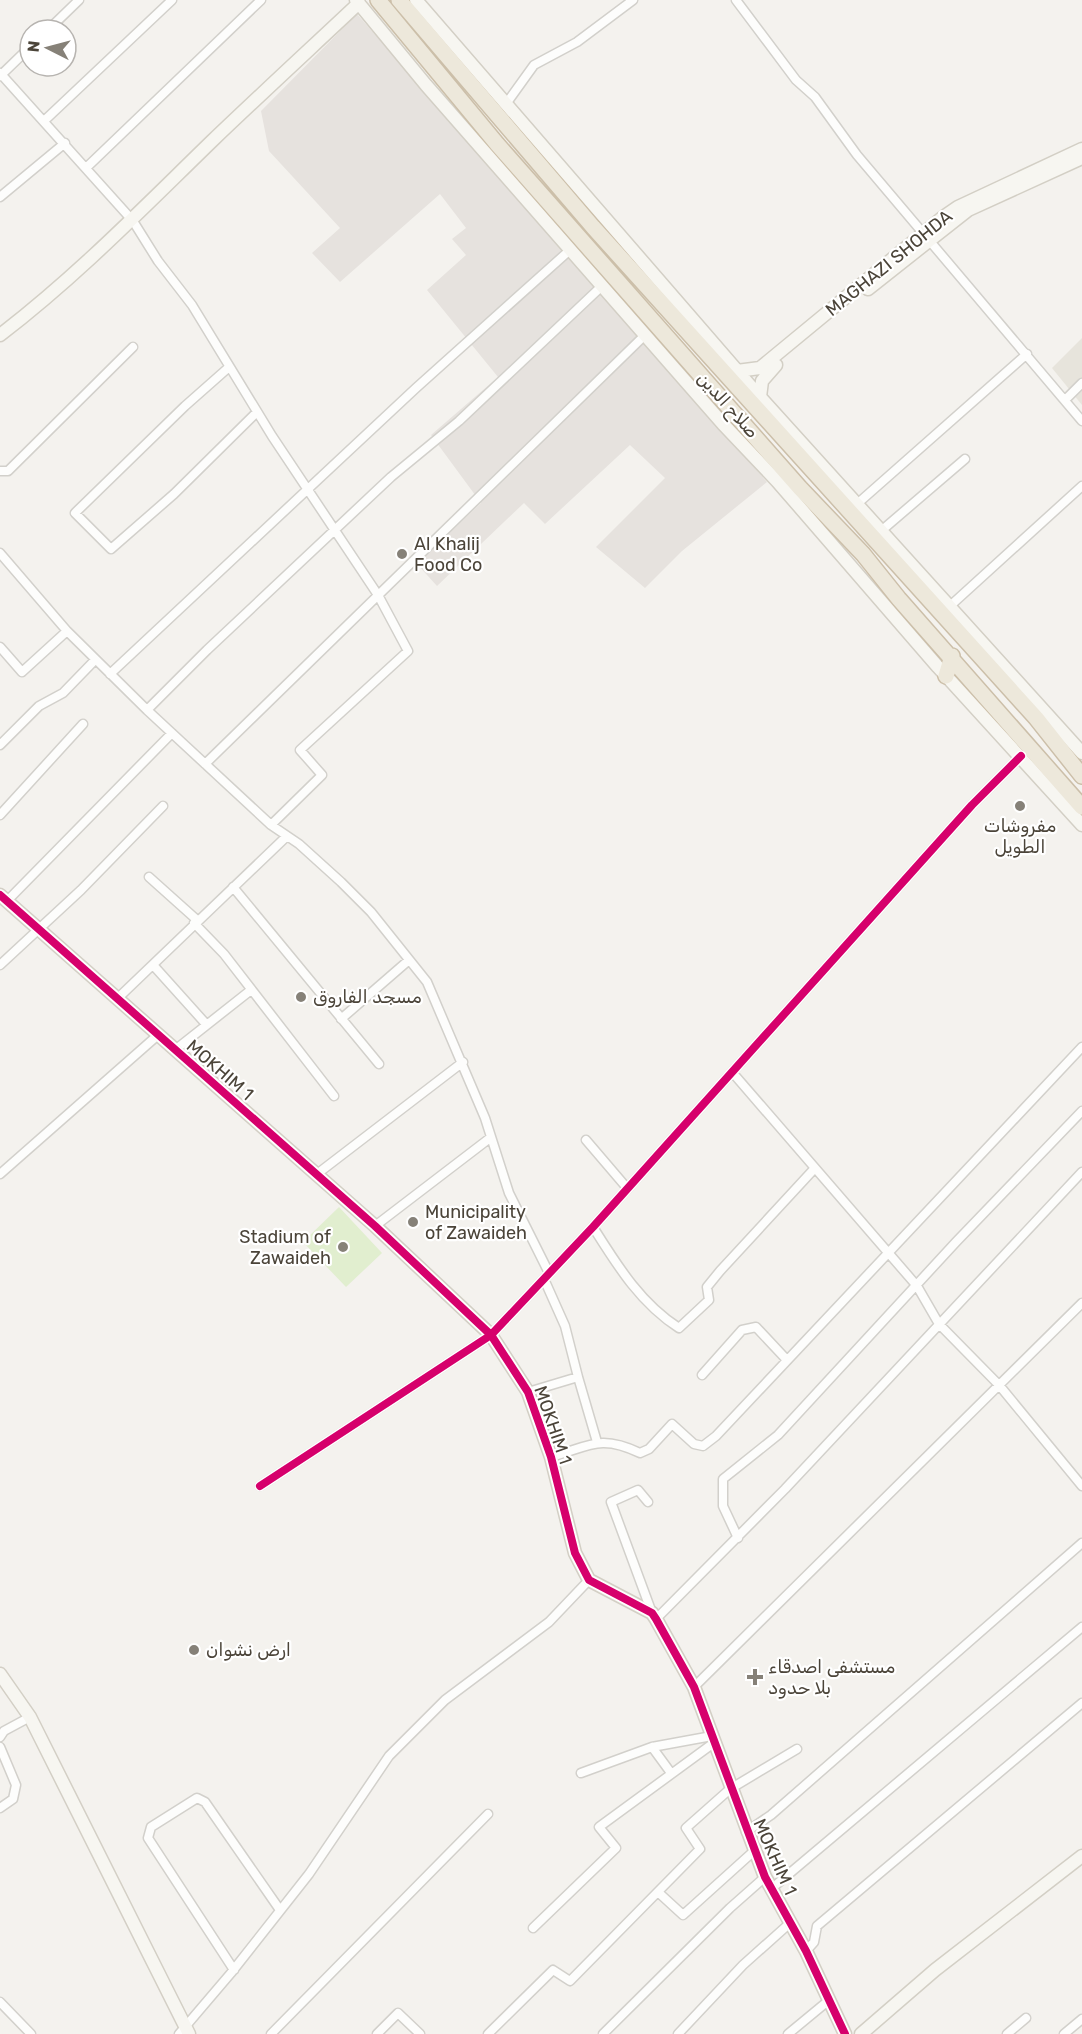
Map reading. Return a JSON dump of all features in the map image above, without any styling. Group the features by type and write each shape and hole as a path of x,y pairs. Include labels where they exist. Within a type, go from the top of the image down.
{"highway":[{"name":"صلاح الدين","path":"378,0 497,144 800,488 863,554 899,599 952,656 1082,807"},
{"name":"صلاح الدين","path":"399,0 593,227 757,401 880,546 1035,718 1082,776"},
{"path":"738,416 742,407 757,401"},
{"path":"863,554 880,546"},
{"path":"946,676 952,656"}],"street":[{"path":"60,18 79,0"},
{"path":"45,120 171,0"},
{"path":"87,167 261,0"},
{"path":"416,0 737,371 757,401 882,531 1082,753"},
{"path":"506,104 534,65 577,42 633,0"},
{"path":"736,0 796,80 815,97 857,155 1082,421"},
{"path":"0,335 48,298 133,220 357,2 426,85 645,335 784,489 946,676 1082,825"},
{"path":"1,75 18,59"},
{"path":"0,63 1,75 45,120 133,220 158,261 192,305 228,368 378,595 408,651 300,750 322,775 271,825"},
{"path":"0,197 65,143"},
{"name":"MAGHAZI SHOHDA","path":"757,401 762,381 766,375 958,207 1082,149"},
{"name":"MAGHAZI SHOHDA","path":"737,371 749,372 760,368 927,235 968,210 1082,158"},
{"path":"110,674 571,249"},
{"path":"147,710 391,477 459,421 603,285"},
{"path":"205,764 645,335"},
{"path":"0,471 8,471 133,347"},
{"path":"857,504 1027,354"},
{"path":"228,368 185,406 75,513 111,549 174,494 257,412"},
{"path":"1065,400 1082,383"},
{"path":"882,531 965,459"},
{"path":"951,606 1082,486"},
{"path":"0,553 95,660 271,825 299,844 371,912 428,982 463,1062 509,1193 546,1276 565,1326 597,1442"},
{"path":"0,647 22,672 67,631"},
{"path":"0,745 39,706 63,693 95,660"},
{"path":"0,815 84,724"},
{"path":"4,898 172,733"},
{"path":"260,1486 491,1335 593,1227 972,805 1021,756"},
{"path":"0,965 163,806"},
{"path":"118,998 286,836"},
{"path":"149,877 224,954 334,1096"},
{"path":"233,887 379,1064"},
{"name":"MOKHIM 1","path":"4,898 375,1226 491,1335 528,1392 550,1457 575,1553 589,1580"},
{"path":"340,1019 409,960"},
{"path":"153,965 206,1024"},
{"path":"175,1050 251,990"},
{"path":"0,1174 158,1035"},
{"path":"550,1457 597,1442 619,1443 640,1453 649,1449 672,1424 694,1444 703,1446 716,1436 1082,1047"},
{"path":"316,1174 463,1062"},
{"path":"732,1072 917,1286 939,1324 999,1385 1082,1486"},
{"path":"738,1538 723,1506 723,1479 778,1435 1082,1111"},
{"path":"375,1226 490,1138"},
{"path":"586,1140 627,1188"},
{"path":"593,1227 624,1277 662,1318 679,1328 710,1300 707,1287 814,1168"},
{"path":"654,1616 738,1538 1082,1172"},
{"path":"694,1687 1082,1303"},
{"path":"702,1375 742,1330 756,1327 786,1359"},
{"path":"528,1392 578,1377"},
{"path":"648,1502 638,1490 611,1502 654,1616"},
{"name":"MOKHIM 1","path":"746,1832 771,1815 1082,1543"},
{"path":"0,1674 30,1717 185,2032 309,1874 389,1756 445,1700 549,1622 589,1580 654,1616"},
{"name":"MOKHIM 1","path":"654,1616 694,1687 746,1832 768,1883 806,1951 845,2034"},
{"path":"603,2034 730,1908 768,1883 1082,1627"},
{"path":"806,1951 814,1942 816,1926 1082,1703"},
{"path":"0,1737 4,1731 30,1717"},
{"path":"581,1773 652,1747 714,1739"},
{"path":"533,1928 616,1848 599,1827 714,1739"},
{"path":"0,1747 15,1785 13,1799 0,1808"},
{"path":"652,1747 671,1773"},
{"path":"488,2034 552,1970 570,1981 659,1893 700,1849 686,1828 730,1789 797,1749"},
{"path":"234,1970 148,1838 151,1827 197,1798 205,1802 280,1910"},
{"path":"271,2034 488,1814"},
{"path":"659,1893 683,1915 754,1851"},
{"path":"861,2034 935,1970 1082,1856"},
{"path":"678,2034 743,1965 790,1923"},
{"path":"788,2034 828,2001"},
{"path":"0,2002 31,2034"},
{"path":"377,2034 398,2013 420,2034"},
{"path":"1007,2034 1026,2019"},
{"path":"1064,2034 1082,2019"}],"shaded area":[{"path":"357,14 767,482 682,551 645,588 596,547 665,478 630,445 545,524 524,503 437,586 417,564 481,503 431,435 498,377 427,290 466,255 452,239 466,228 440,194 340,282 312,253 340,228 269,151 261,111"},
{"path":"1082,338 1082,405 1052,368"}],"green space":[{"name":"Stadium of Zawaideh","path":"339,1207 382,1253 346,1287 303,1242"}],"cycle path":[{"path":"260,1486 491,1335 593,1227 972,805 1021,756"},
{"path":"0,895 375,1226 491,1335 528,1392 551,1457 575,1553 589,1580 652,1613 656,1619 694,1687 765,1877 806,1951 845,2034"}],"place":[{"name":"Al Khalij Food Co","path":"402,554"},
{"name":"مفروشات الطويل","path":"1020,806"},
{"name":"مسجد الفاروق","path":"301,997"},
{"name":"Municipality of Zawaideh","path":"413,1222"},
{"name":"Stadium of Zawaideh","path":"343,1247"},
{"name":"ارض نشوان","path":"194,1650"},
{"name":"مستشفى اصدقاء بلا حدود","path":"755,1677"}]}
